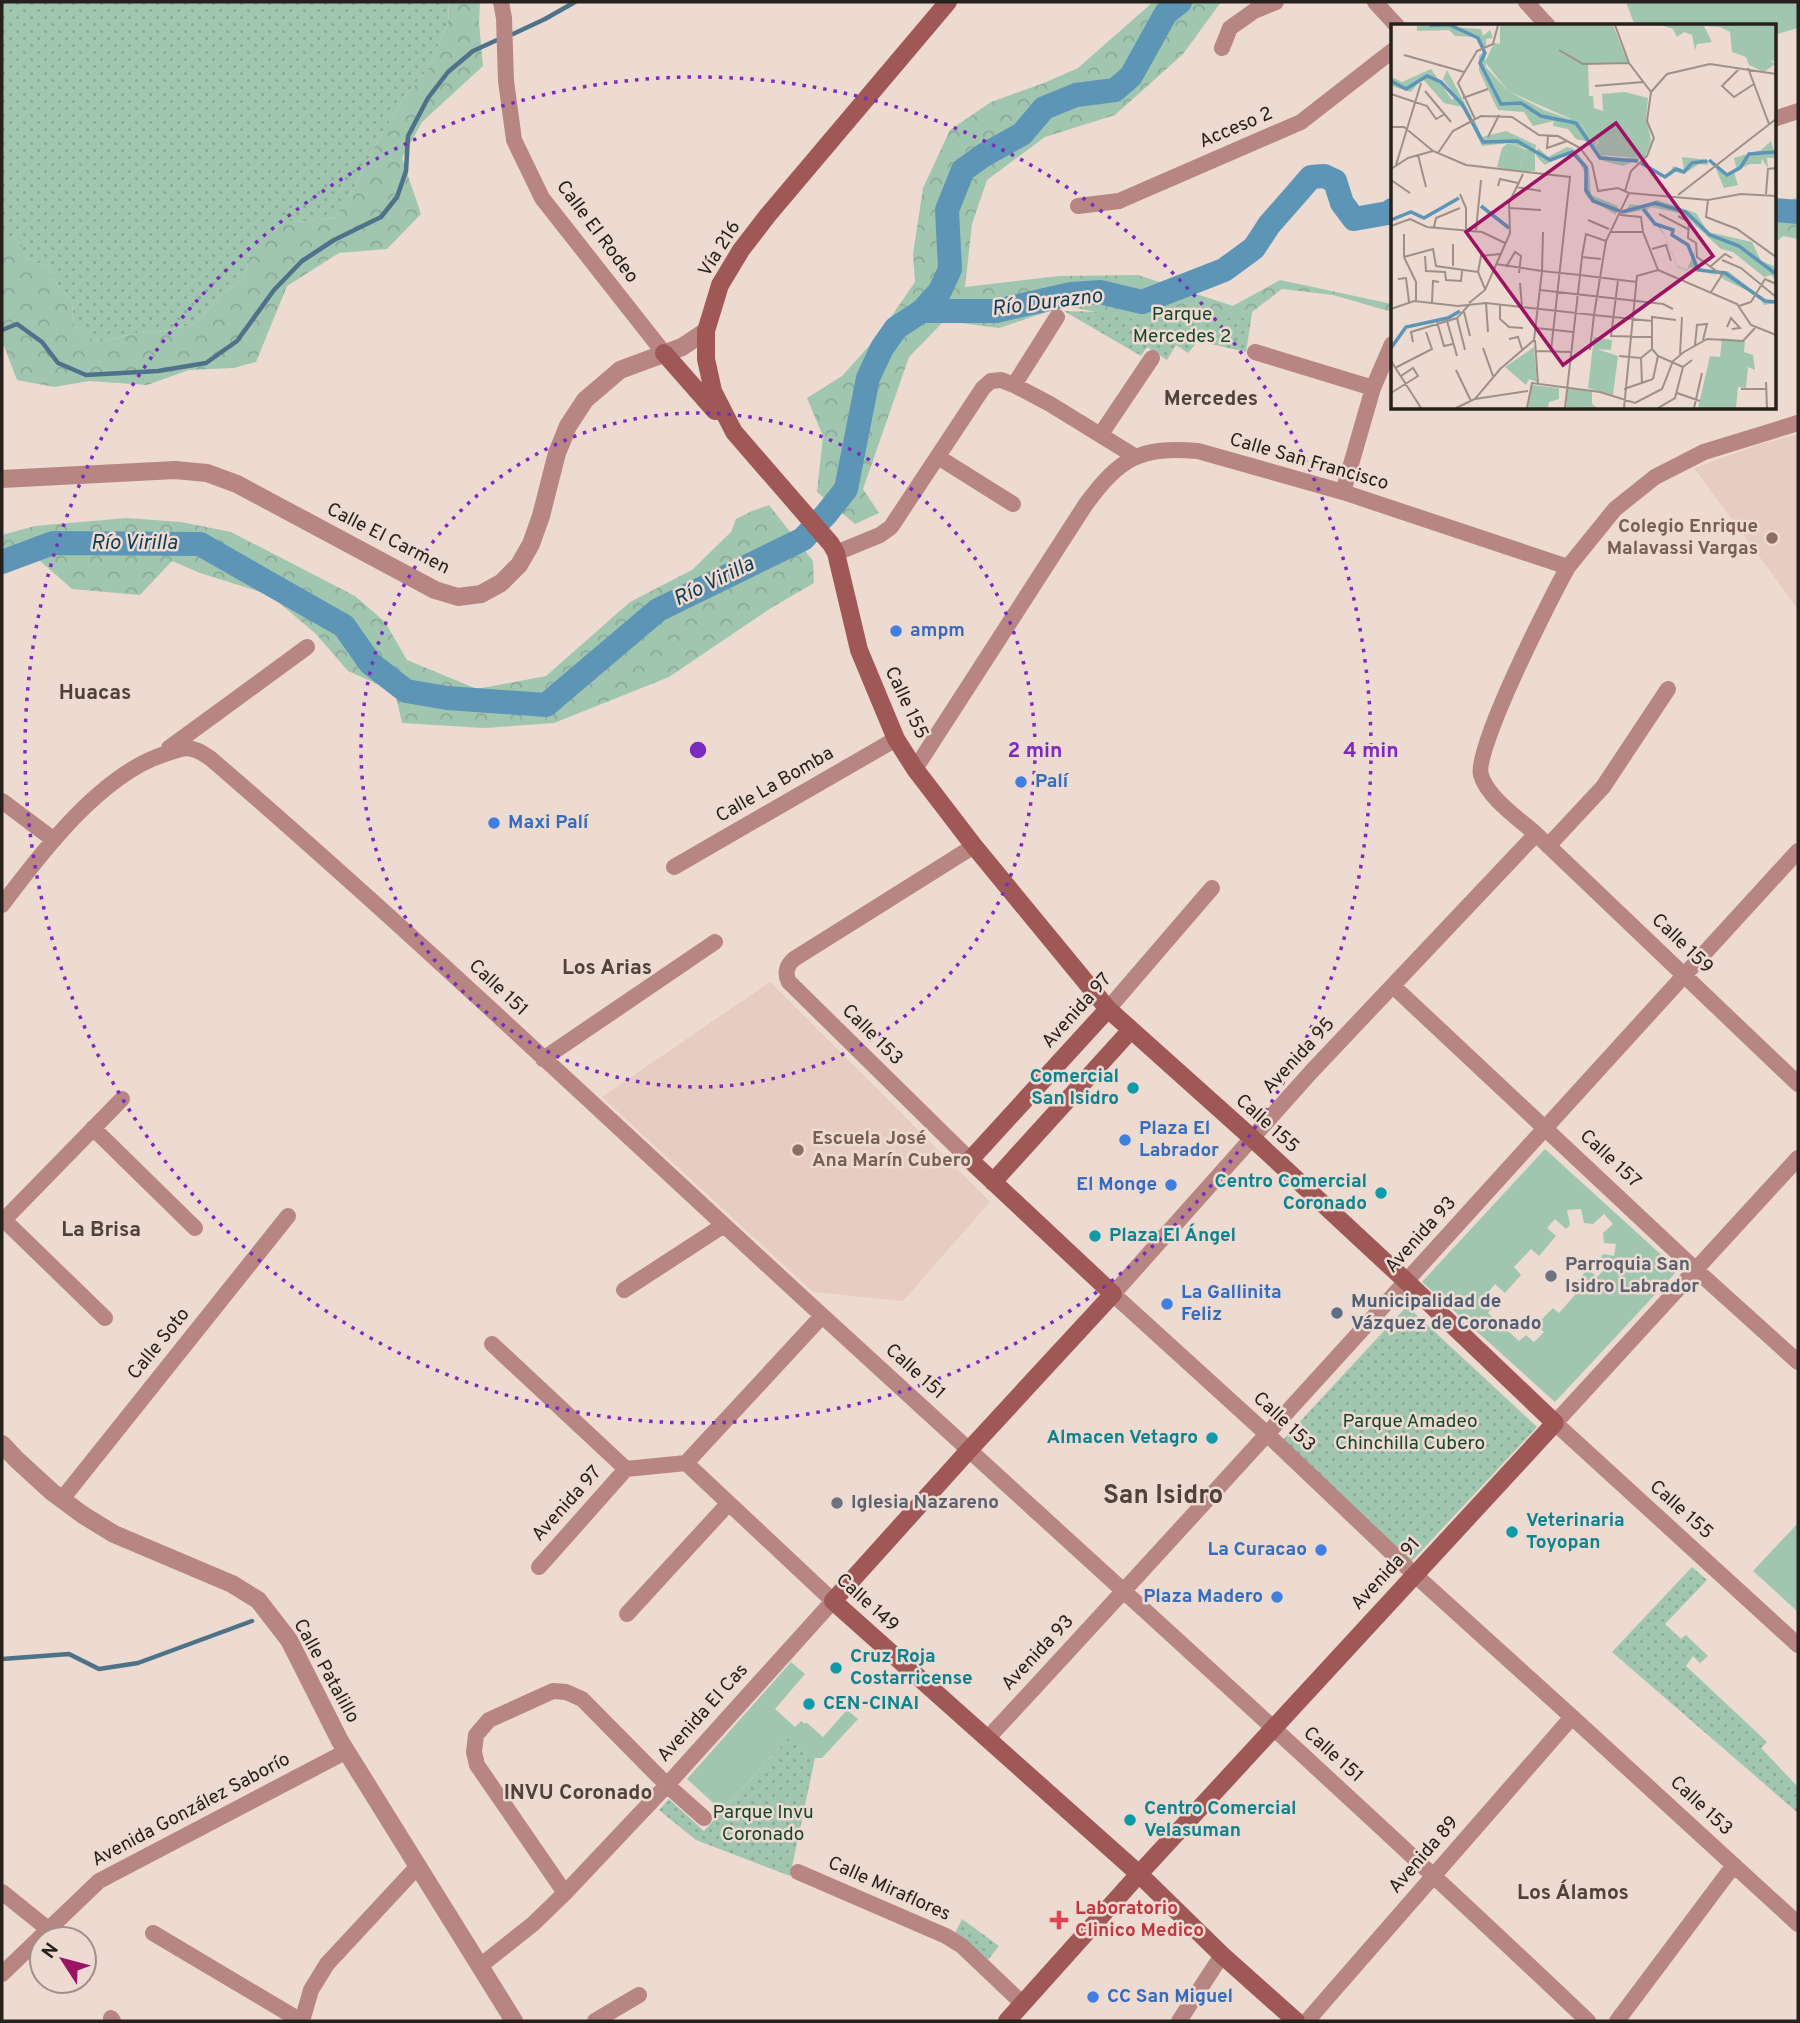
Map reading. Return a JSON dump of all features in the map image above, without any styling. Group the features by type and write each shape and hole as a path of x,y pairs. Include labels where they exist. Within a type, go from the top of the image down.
{"main road":[{"name":"Vía 216","path":"834,549 734,432 713,391 706,359 706,331 720,285 740,250 948,2"},
{"path":"664,353 734,432"},
{"name":"Calle 155","path":"834,549 859,650 896,739 915,769 974,846 1108,1009 1252,1138 1555,1423"},
{"name":"Avenida 97","path":"970,1160 1108,1009"},
{"path":"993,1182 1130,1031"},
{"name":"Calle 153","path":"970,1160 1113,1294"},
{"name":"Avenida 95","path":"833,1601 1113,1294"},
{"name":"Avenida 91","path":"1007,2021 1272,1728 1555,1423"},
{"name":"Calle 149","path":"833,1601 1139,1874 1222,1955 1296,2021"}],"street":[{"name":"Calle El Rodeo","path":"501,2 506,81 514,140 529,173 542,198 664,353"},
{"path":"1222,48 1230,27 1255,11 1276,2"},
{"path":"1375,2 1396,24"},
{"path":"1526,2 1546,24"},
{"name":"Acceso 2","path":"1078,206 1119,201 1301,122 1391,52"},
{"path":"1776,118 1798,111"},
{"path":"1014,385 1057,317"},
{"name":"Calle El Carmen","path":"2,479 175,470 207,473 237,484 435,590 458,597 481,594 501,583 519,565 531,544 557,453 568,426 585,400 620,370 682,348 706,331"},
{"path":"1343,492 1373,388 1391,346"},
{"path":"1255,352 1373,388"},
{"path":"1101,434 1152,358"},
{"path":"834,549 880,535 891,527 990,381 1001,380 1014,385 1136,457"},
{"path":"1536,834 1489,790 1480,773 1479,764 1488,736 1548,602 1567,568 1615,509 1655,477 1704,452 1798,424"},
{"name":"Calle San Francisco","path":"915,769 1086,504 1114,470 1136,457 1152,452 1177,449 1198,451 1343,492 1567,568"},
{"path":"938,457 1013,504"},
{"path":"2,905 54,840 100,793 130,770 158,756 307,647"},
{"path":"1548,846 1603,787 1668,689"},
{"name":"Calle La Bomba","path":"674,867 896,739"},
{"name":"Calle 151","path":"158,756 184,748 197,750 210,758 317,851 1434,1875 1588,2021"},
{"path":"2,801 54,840"},
{"name":"Calle 159","path":"1536,834 1798,1084"},
{"name":"Avenida 95","path":"1113,1294 1311,1072 1536,834"},
{"name":"Calle 153","path":"970,1160 789,982 787,969 794,959 974,846"},
{"name":"Avenida 93","path":"987,1739 1268,1435 1798,851"},
{"name":"Avenida 97","path":"1108,1009 1212,888"},
{"path":"544,1059 715,942"},
{"name":"Calle 157","path":"1393,986 1798,1362"},
{"path":"105,1318 3,1221 122,1099"},
{"path":"93,1128 195,1228"},
{"name":"Avenida 91","path":"1555,1423 1798,1158"},
{"name":"Calle Soto","path":"62,1499 288,1216"},
{"path":"624,1290 724,1225"},
{"name":"Calle 153","path":"1113,1294 1268,1435 1414,1574 1798,1924"},
{"path":"492,1344 626,1469 687,1464 822,1316"},
{"name":"Calle 155","path":"1555,1423 1798,1645"},
{"name":"Calle Patalillo","path":"2,1444 16,1460 62,1499 114,1534 220,1579 258,1600 289,1640 346,1751 514,2021"},
{"name":"Calle 149","path":"687,1464 833,1601"},
{"name":"Avenida 97","path":"539,1567 626,1469"},
{"path":"627,1614 728,1504"},
{"name":"Avenida El Cas","path":"480,1966 533,1924 565,1894 833,1601"},
{"path":"565,1894 477,1765 474,1752 476,1735 489,1720 553,1691 566,1692 582,1699 667,1785 704,1818"},
{"name":"Avenida 89","path":"1307,2021 1573,1717"},
{"name":"Avenida González Saborío","path":"52,1925 100,1881 346,1751"},
{"path":"1617,2021 1734,1865"},
{"path":"152,1933 301,2021 310,1990 327,1964 418,1866"},
{"name":"Calle Miraflores","path":"799,1872 946,1936 962,1946 1023,2004"},
{"path":"2,1892 43,1925"},
{"name":"Avenida González Saborío","path":"2,1974 28,1949"},
{"path":"1179,2021 1222,1955"},
{"path":"595,2021 639,1995"}],"shaded area":[{"name":"Colegio Enrique Malavassi Vargas","path":"1798,434 1798,609 1694,468"},
{"name":"Escuela José Ana Marín Cubero","path":"770,982 990,1202 903,1301 813,1292 602,1097"}],"green space":[{"path":"2,2 449,2 448,23 428,69 404,98 335,218 297,222 253,236 245,278 219,297 196,324 158,332 145,331 108,340 88,339 73,323 72,302 59,287 48,267 26,258 2,241"},
{"path":"449,2 480,2 483,66 422,122 402,158 421,214 387,249 339,253 287,286 256,362 233,368 189,370 147,385 89,381 54,387 17,380 2,346 2,241 19,238 26,258 48,267 59,287 72,302 73,323 88,339 108,340 145,331 158,332 196,324 219,297 245,278 253,236 275,217 297,222 335,218 404,98 428,69 448,23"},
{"path":"1153,2 1221,2 1183,54 1115,115 1045,137 987,180 972,224 965,287 1059,276 1138,275 1233,306 1280,280 1391,304 1391,312 1333,295 1282,289 1244,318 1143,321 1065,306 999,328 944,321 909,357 863,489 879,513 855,524 817,492 823,436 807,398 842,376 878,336 915,282 913,254 923,188 950,130 991,102 1078,68"},
{"path":"1626,2 1798,2 1798,28 1776,34 1776,24 1634,24"},
{"path":"1798,197 1798,239 1783,236 1776,242 1776,201 1781,204"},
{"name":"Parque Mercedes 2","path":"1255,294 1246,352 1198,341 1188,353 1176,345 1167,360 1147,347 1141,356 1064,311 1142,313 1233,306"},
{"path":"769,505 813,561 814,583 771,608 669,677 554,723 484,728 402,723 395,692 348,671 316,634 270,595 200,573 172,561 140,595 72,589 39,560 2,574 2,535 35,526 127,518 181,522 231,532 355,596 385,622 407,660 477,689 546,676 630,602 692,570 731,532 736,519"},
{"path":"1545,1149 1678,1270 1555,1402 1422,1282","holes":["1581,1209 1584,1223 1593,1224 1604,1214 1613,1224 1603,1233 1604,1243 1616,1244 1614,1256 1603,1254 1600,1259 1607,1267 1597,1277 1588,1269 1569,1289 1575,1295 1559,1313 1553,1308 1536,1325 1544,1332 1534,1342 1526,1335 1519,1341 1488,1313 1495,1304 1486,1295 1495,1284 1505,1293 1521,1275 1514,1267 1531,1249 1539,1256 1556,1236 1547,1228 1555,1219 1566,1229 1570,1225 1567,1210"]},
{"name":"Parque Amadeo Chinchilla Cubero","path":"1407,1306 1537,1427 1411,1562 1281,1442"},
{"path":"1798,1523 1798,1612 1753,1571"},
{"path":"1692,1567 1707,1580 1665,1624 1681,1639 1686,1635 1708,1656 1700,1663 1693,1656 1686,1666 1767,1742 1761,1748 1798,1787 1798,1813 1612,1652"},
{"path":"791,1662 805,1674 775,1709 795,1727 801,1721 805,1724 806,1722 823,1737 847,1710 858,1719 822,1758 815,1758 790,1736 722,1811 687,1779"},
{"name":"Parque Invu Coronado","path":"791,1735 815,1758 790,1876 696,1840 659,1810 669,1799 704,1831"},
{"path":"962,1919 999,1946 987,1961 954,1935"}],"waterway":[{"path":"513,34 575,2"},
{"name":"Río Virilla","path":"2,562 53,543 200,544 344,626 370,663 406,691 447,698 546,705 658,610 803,539 827,513 846,489 868,378 882,348 896,328 922,311 940,291 950,269 947,210 963,170 1022,134 1044,108 1076,95 1115,90 1131,76 1166,13 1180,2"},
{"path":"2,330 17,324 42,342 58,363 86,375 158,371 206,363 237,341 274,290 302,261 334,240 381,217 397,197 406,171 408,136 428,98 448,72 473,51 497,40"},
{"name":"Río Durazno","path":"922,311 996,311 1071,294 1100,292 1142,302 1224,270 1254,248 1269,225 1311,177 1324,176 1335,181 1342,203 1354,219 1391,211"},
{"name":"Río Durazno","path":"1776,210 1798,212"},
{"path":"2,1659 69,1654 99,1669 138,1663 252,1621"}],"place":[{"name":"Colegio Enrique Malavassi Vargas","path":"1772,538"},
{"name":"ampm","path":"896,631"},
{"name":"Palí","path":"1021,782"},
{"name":"Maxi Palí","path":"494,823"},
{"name":"Comercial San Isidro","path":"1133,1088"},
{"name":"Plaza El Labrador","path":"1125,1140"},
{"name":"Escuela José Ana Marín Cubero","path":"798,1150"},
{"name":"El Monge","path":"1171,1185"},
{"name":"Centro Comercial Coronado","path":"1381,1193"},
{"name":"Plaza El Ángel","path":"1095,1236"},
{"name":"Parroquia San Isidro Labrador","path":"1551,1276"},
{"name":"La Gallinita Feliz","path":"1167,1304"},
{"name":"Municipalidad de Vázquez de Coronado","path":"1337,1313"},
{"name":"Almacen Vetagro","path":"1212,1438"},
{"name":"Iglesia Nazareno","path":"837,1503"},
{"name":"Veterinaria Toyopan","path":"1512,1532"},
{"name":"La Curacao","path":"1321,1550"},
{"name":"Plaza Madero","path":"1277,1597"},
{"name":"Cruz Roja Costarricense","path":"836,1668"},
{"name":"CEN-CINAI","path":"809,1704"},
{"name":"Centro Comercial Velasuman","path":"1130,1820"},
{"name":"Laboratorio Clinico Medico","path":"1059,1920"},
{"name":"CC San Miguel","path":"1093,1997"}],"district":[{"name":"Mercedes","path":"1211,399"},
{"name":"Huacas","path":"95,693"},
{"name":"Los Arias","path":"607,968"},
{"name":"La Brisa","path":"101,1230"},
{"name":"San Isidro","path":"1163,1496"},
{"name":"INVU Coronado","path":"578,1793"},
{"name":"Los Álamos","path":"1573,1893"}]}
